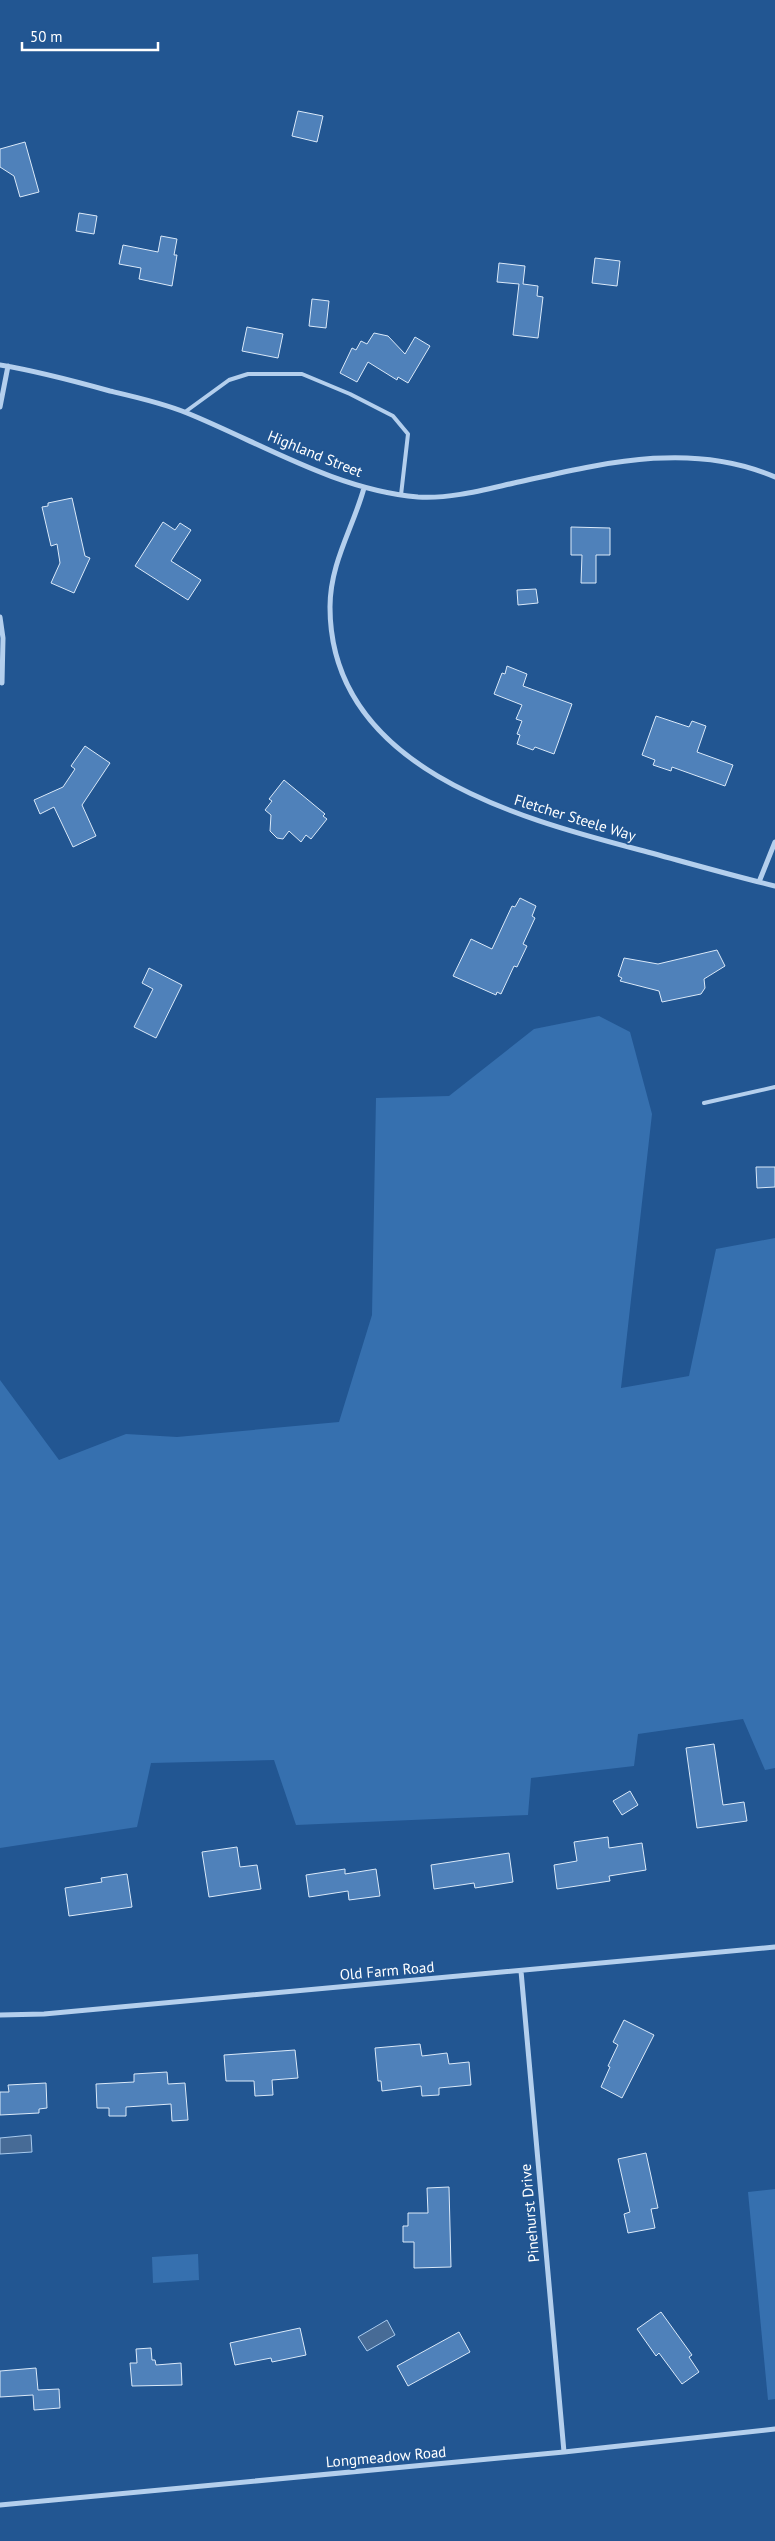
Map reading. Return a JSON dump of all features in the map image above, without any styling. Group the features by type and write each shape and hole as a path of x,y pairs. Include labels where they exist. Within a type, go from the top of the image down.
{"street":[{"name":"Highland Street","path":"0,365 64,378 185,412 335,478 364,488 401,495 428,497 464,494 593,466 652,457 730,463 775,477"},
{"path":"0,406 8,366"},
{"name":"Fletcher Steele Way","path":"364,488 335,564 330,613 334,645 344,679 361,710 382,735 428,770 515,814 559,829 775,886"},
{"path":"0,618 3,638 2,684"},
{"path":"760,882 775,842"},
{"name":"Old Farm Road","path":"0,2016 44,2014 775,1947"},
{"name":"Pinehurst Drive","path":"521,1971 564,2452"},
{"name":"Longmeadow Road","path":"0,2506 564,2452 775,2429"}],"lane":[{"path":"185,412 229,380 248,374 302,374 350,394 393,416 408,434 401,495"},
{"path":"704,1103 775,1087"}],"shaded area":[{"path":"599,1016 630,1032 652,1114 621,1388 689,1376 716,1249 775,1238 775,1768 765,1770 743,1719 638,1734 634,1766 531,1778 528,1815 296,1825 274,1760 151,1763 137,1827 0,1848 0,1380 59,1460 126,1434 177,1437 339,1422 372,1315 376,1098 449,1096 534,1029"},
{"path":"31,2135 32,2152 0,2154 0,2138"},
{"path":"775,2189 775,2399 768,2400 748,2192"},
{"path":"198,2254 199,2280 153,2283 152,2257"},
{"path":"387,2320 395,2335 367,2351 358,2337"}],"building":[{"path":"298,111 323,116 317,142 292,136"},
{"path":"25,142 39,192 20,197 14,176 0,167 0,149"},
{"path":"79,213 97,216 94,234 76,231"},
{"path":"161,236 177,239 174,255 177,255 172,286 139,279 141,268 119,264 123,245 158,252"},
{"path":"595,258 620,261 617,286 592,283"},
{"path":"499,263 525,266 523,284 538,286 537,296 543,297 538,338 513,335 519,284 497,282"},
{"path":"312,299 329,301 326,328 309,326"},
{"path":"247,327 283,334 278,358 242,351"},
{"path":"374,333 388,336 405,354 415,337 430,346 408,383 398,377 397,380 368,362 357,382 340,373 352,348 356,350 361,341 367,344"},
{"path":"72,498 85,556 90,558 74,593 51,583 60,563 57,544 51,546 42,507 48,506 48,503"},
{"path":"163,522 175,530 180,523 191,530 171,561 201,580 188,600 135,566"},
{"path":"571,527 610,528 610,555 596,555 596,583 581,583 582,555 571,555"},
{"path":"536,589 538,603 518,605 517,590"},
{"path":"507,666 527,674 523,686 572,704 554,754 535,747 533,750 517,744 520,735 517,734 522,721 516,719 522,705 494,694 502,673 505,674"},
{"path":"656,716 689,727 692,721 706,726 697,752 733,765 725,786 672,767 671,771 653,765 655,760 642,755"},
{"path":"85,746 110,763 82,805 96,836 73,847 54,807 40,814 34,800 63,787 75,769 71,766"},
{"path":"284,780 325,814 323,816 327,819 311,839 306,835 301,842 289,831 283,839 277,838 270,831 271,815 265,810 272,801 269,799"},
{"path":"520,898 536,906 532,916 535,918 523,944 527,946 517,967 514,966 501,994 497,992 496,995 453,976 471,939 492,949 512,906 515,907"},
{"path":"717,950 725,966 704,979 705,988 701,994 662,1002 659,991 620,981 622,978 618,976 624,958 658,964"},
{"path":"149,968 182,985 156,1038 134,1027 153,989 142,983"},
{"path":"756,1167 775,1167 775,1187 757,1188"},
{"path":"714,1744 723,1805 744,1802 747,1821 697,1828 686,1748"},
{"path":"630,1791 638,1805 622,1815 613,1801"},
{"path":"608,1837 609,1848 642,1843 646,1870 609,1876 610,1881 557,1889 554,1865 577,1861 574,1842"},
{"path":"237,1847 240,1867 257,1865 261,1889 209,1897 202,1852"},
{"path":"509,1853 513,1882 475,1888 474,1883 434,1889 431,1865"},
{"path":"345,1869 345,1874 376,1869 380,1896 349,1900 348,1891 309,1897 306,1875"},
{"path":"127,1874 132,1907 69,1916 65,1888 102,1882 101,1878"},
{"path":"624,2020 654,2035 622,2098 601,2087 618,2045 613,2042"},
{"path":"420,2044 422,2056 447,2053 449,2064 469,2062 471,2085 439,2088 439,2095 422,2096 421,2086 382,2091 381,2081 378,2081 375,2048"},
{"path":"295,2050 298,2078 272,2080 273,2095 255,2096 254,2081 226,2081 224,2055"},
{"path":"167,2072 168,2084 185,2083 188,2120 172,2121 171,2104 126,2107 126,2116 109,2116 109,2108 97,2108 96,2084 134,2082 134,2074"},
{"path":"46,2083 47,2108 39,2109 39,2113 0,2115 0,2092 9,2092 8,2085"},
{"path":"646,2153 658,2208 651,2209 655,2228 628,2233 624,2214 630,2212 618,2159"},
{"path":"449,2187 451,2267 414,2268 414,2242 403,2242 403,2226 408,2226 408,2213 428,2213 427,2188"},
{"path":"661,2312 692,2355 689,2357 699,2372 682,2384 659,2353 656,2356 637,2329"},
{"path":"300,2328 306,2355 272,2362 271,2358 235,2365 230,2343"},
{"path":"459,2332 470,2352 408,2386 397,2366"},
{"path":"151,2348 152,2360 155,2360 156,2365 181,2363 182,2385 132,2386 130,2363 137,2363 136,2349"},
{"path":"36,2368 38,2390 59,2389 60,2408 34,2410 33,2395 0,2397 0,2371"}]}
